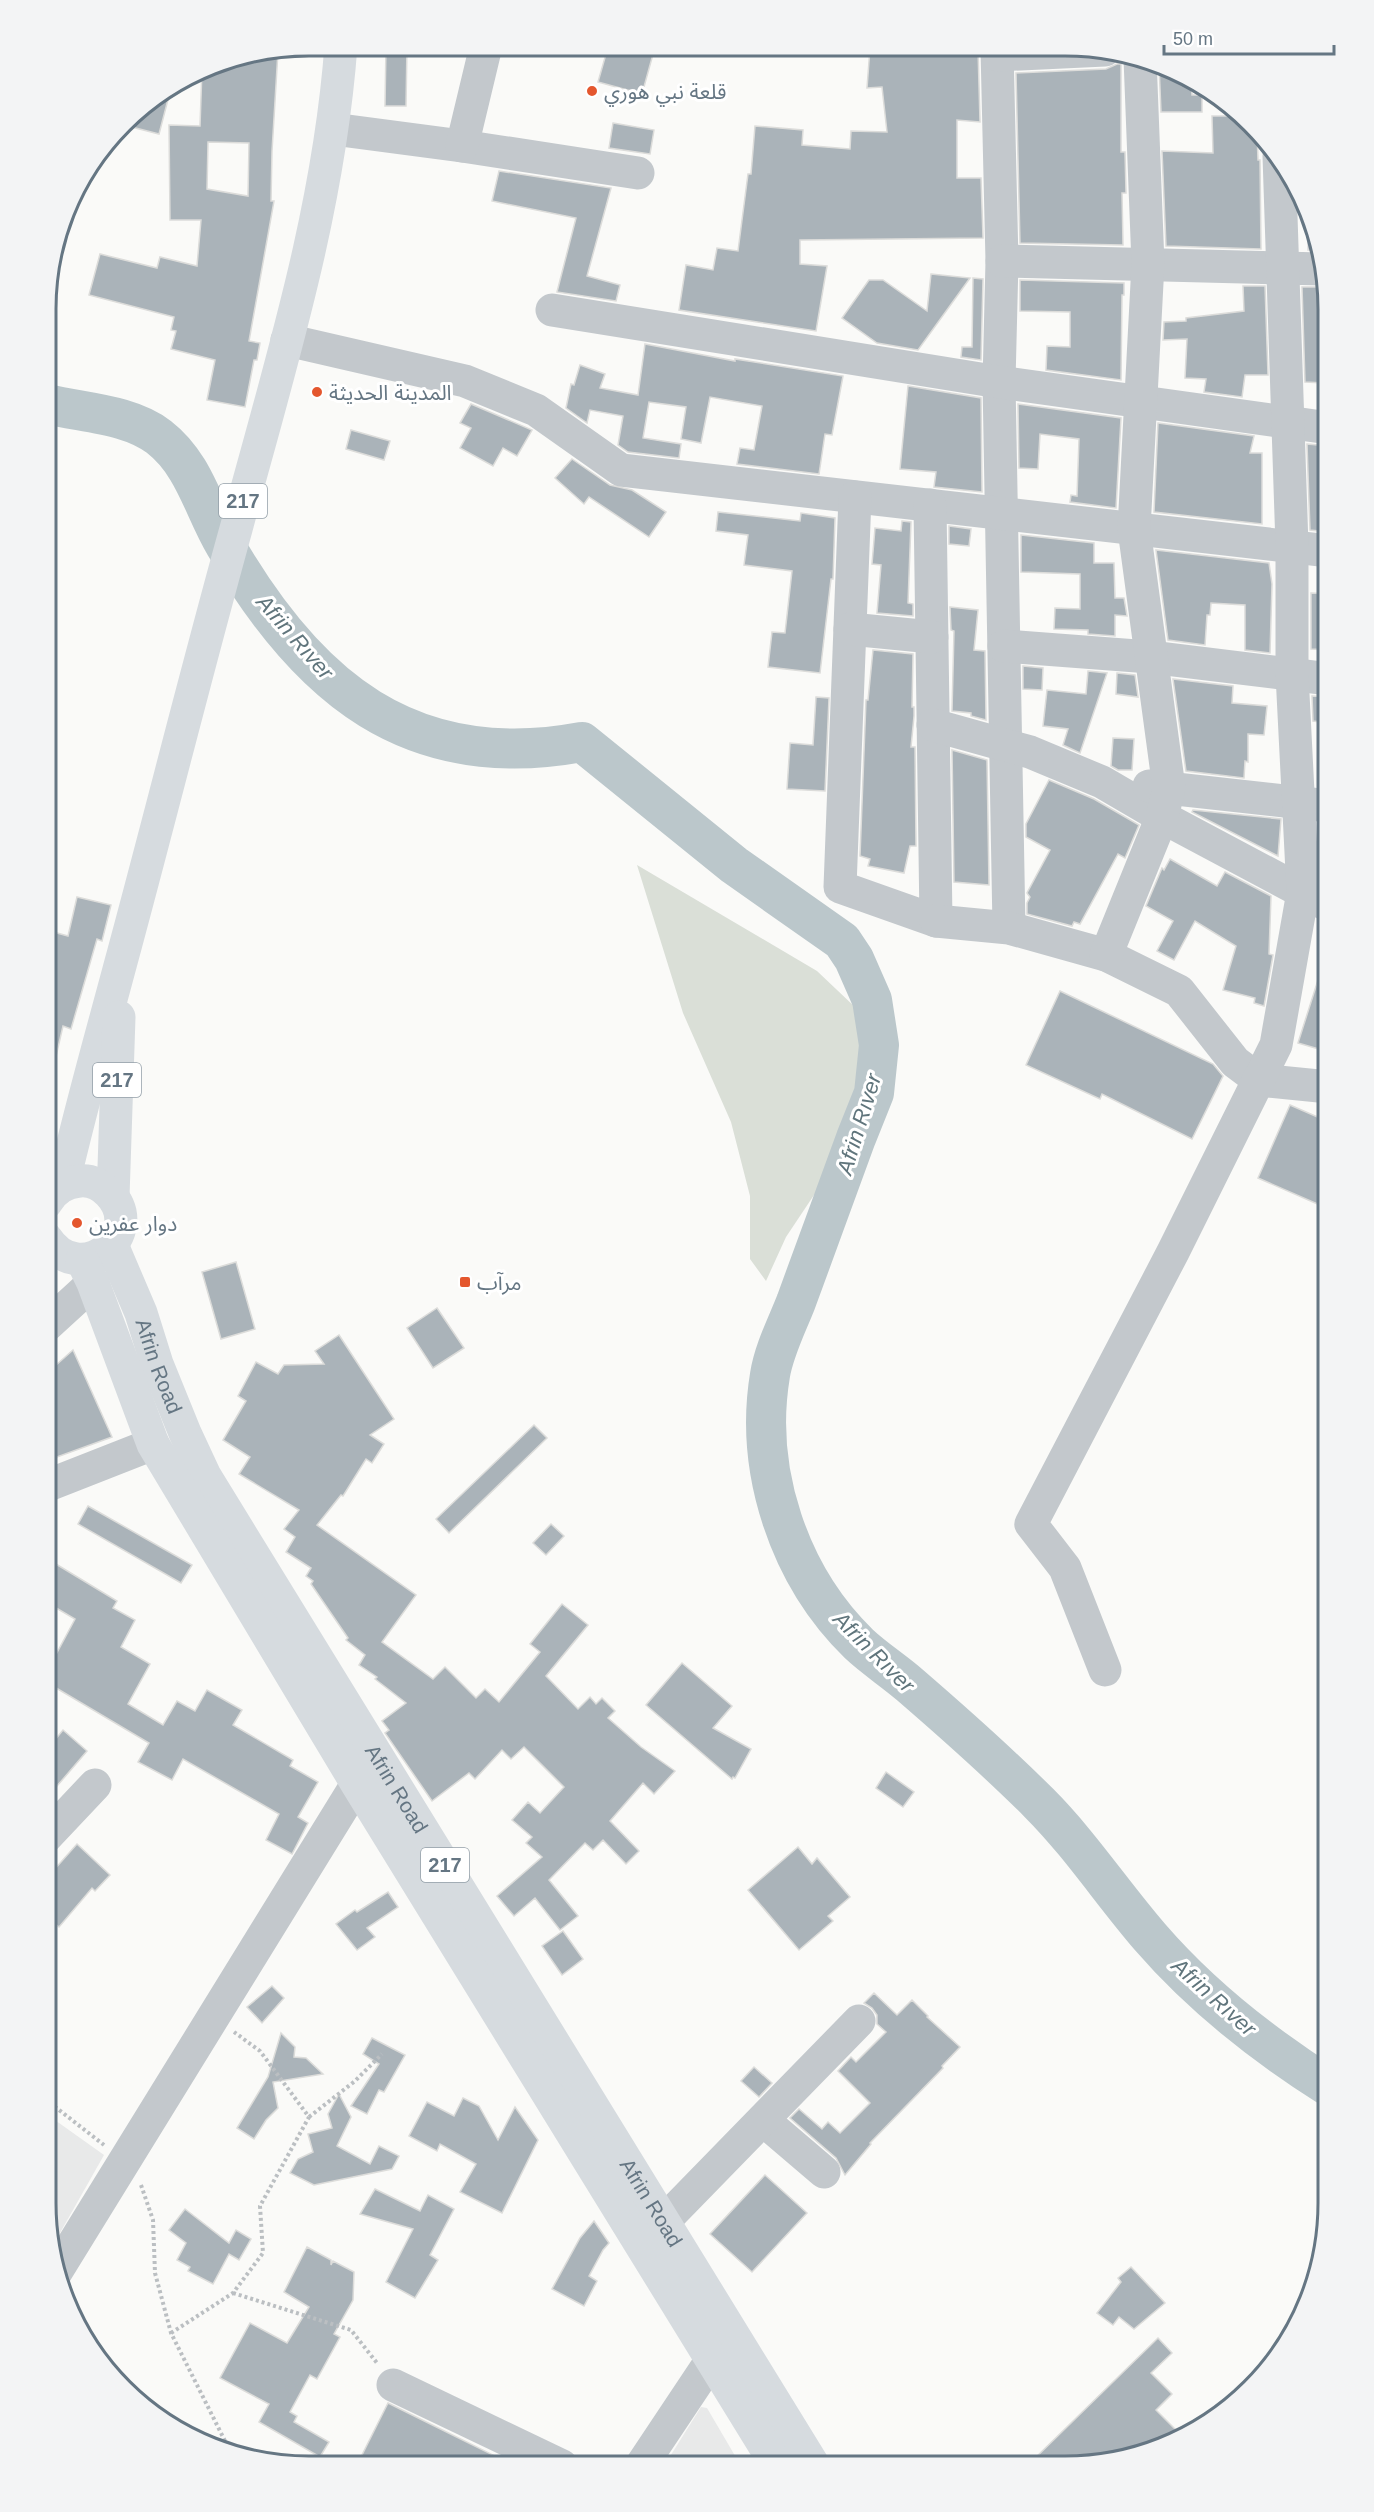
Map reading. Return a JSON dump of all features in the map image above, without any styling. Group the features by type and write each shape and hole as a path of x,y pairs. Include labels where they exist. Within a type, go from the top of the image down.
{"main road":[{"name":"217","path":"56,1181 83,1101 121,964 314,235 333,129 341,56"},
{"name":"217","path":"112,1197 121,964"},
{"name":"217","path":"56,1194 84,1181 95,1183 112,1197 118,1208 120,1221 118,1233 112,1245"},
{"path":"56,1250 87,1271 93,1258 112,1245"},
{"name":"Afrin Road","path":"112,1245 141,1313 157,1364 205,1476 808,2456"},
{"name":"Afrin Road","path":"87,1271 153,1444 357,1784 771,2456"}],"street":[{"path":"462,146 484,56"},
{"path":"997,56 1002,261 999,382 1009,928"},
{"path":"1106,955 1166,803 1134,529 1148,264 1140,67"},
{"path":"333,129 638,173"},
{"path":"1105,1670 1065,1568 1031,1524 1276,1045 1316,899 1313,804 1292,674 1292,546 1280,174"},
{"path":"1002,261 1315,269"},
{"path":"552,310 999,382 1318,427"},
{"path":"287,339 465,381 536,410 621,470 1318,550"},
{"path":"855,497 840,887 936,921 1009,928 1106,955 1179,991 1235,1062 1259,1080 1318,1087"},
{"path":"930,505 936,921"},
{"path":"850,629 932,637"},
{"path":"1004,646 1149,657 1318,678"},
{"path":"933,725 1030,752 1102,782 1166,803 1316,899"},
{"path":"1166,803 1313,804"},
{"path":"56,1313 87,1271"},
{"path":"56,1482 153,1444"},
{"path":"62,2262 357,1784"},
{"path":"56,1826 95,1785"},
{"path":"664,2221 859,2021"},
{"path":"763,2120 824,2172"},
{"path":"648,2456 711,2361"},
{"path":"393,2385 541,2456"}],"path":[{"path":"213,2017 260,2051 309,2117"},
{"path":"171,2333 233,2293 263,2253 260,2206 309,2117 354,2081 382,2054"},
{"path":"56,2107 128,2156 153,2220 155,2273 171,2333 226,2443"},
{"path":"233,2293 351,2330 393,2385"}],"shaded area":[{"path":"637,865 817,971 856,1008 872,1067 816,1192 786,1237 766,1281 750,1259 750,1196 731,1122 683,1013"},
{"path":"56,2121 104,2155 58,2236"},
{"path":"701,2407 707,2408 735,2456 670,2456"}],"building":[{"path":"386,56 407,56 406,106 385,106"},
{"path":"605,56 653,56 642,94 598,82"},
{"path":"869,56 978,56 980,122 957,120 957,178 981,178 983,238 800,240 800,264 827,266 816,331 679,310 686,265 713,270 717,248 738,251 748,174 751,174 755,126 803,130 802,145 850,149 851,131 887,132 882,87 867,88"},
{"path":"278,58 272,151 271,201 274,201 249,341 260,343 257,360 254,360 245,407 207,400 215,360 171,349 176,331 171,330 174,317 89,295 100,254 157,268 160,257 197,266 201,220 170,220 169,125 200,126 202,79 243,64","holes":["208,142 249,143 248,196 207,189"]},
{"path":"1121,64 1121,152 1125,152 1126,193 1122,193 1123,245 1020,243 1016,73 1106,69"},
{"path":"1159,74 1192,89 1192,95 1202,95 1202,112 1161,112"},
{"path":"168,98 159,134 131,127"},
{"path":"1212,116 1230,116 1257,144 1258,160 1260,160 1261,249 1166,246 1162,151 1213,153"},
{"path":"613,123 654,130 650,154 609,148"},
{"path":"499,171 611,188 587,276 620,285 616,301 557,292 576,218 492,201"},
{"path":"1308,237 1312,250 1308,250"},
{"path":"931,274 970,278 918,350 877,343 842,318 869,280 883,280 927,311"},
{"path":"973,278 983,279 981,360 961,357 962,347 972,347"},
{"path":"1020,280 1124,283 1121,380 1046,370 1047,346 1070,347 1070,312 1020,311"},
{"path":"1243,286 1265,286 1268,375 1245,375 1242,397 1204,392 1206,379 1185,378 1187,339 1163,340 1164,322 1186,321 1186,318 1244,311"},
{"path":"1302,287 1317,287 1318,383 1305,382"},
{"path":"645,344 735,361 735,359 843,376 832,435 825,434 819,474 737,464 740,448 754,450 762,406 710,397 701,443 681,439 686,407 649,402 643,438 681,444 679,458 628,452 618,445 623,416 590,410 587,423 566,408 571,384 574,385 580,365 605,374 600,388 638,395"},
{"path":"908,386 981,398 982,492 934,487 936,472 900,469"},
{"path":"471,404 532,430 517,456 503,448 493,466 460,448 471,428 460,423"},
{"path":"1018,404 1121,418 1116,508 1070,502 1071,495 1077,496 1079,439 1040,434 1038,469 1019,468"},
{"path":"1158,423 1254,436 1250,453 1262,453 1262,524 1154,512"},
{"path":"351,430 390,441 384,460 346,449"},
{"path":"1307,444 1318,445 1318,531 1310,530"},
{"path":"572,459 610,485 632,490 666,512 649,537 589,497 584,504 555,478"},
{"path":"718,512 800,521 801,513 835,518 833,579 831,579 820,673 768,667 772,632 785,633 792,571 744,565 748,535 716,531"},
{"path":"902,521 911,522 908,603 913,604 913,616 877,613 881,565 872,564 875,528 901,531"},
{"path":"949,526 971,529 969,546 949,544"},
{"path":"1021,535 1094,543 1094,563 1114,563 1115,598 1124,598 1127,616 1115,615 1115,636 1088,634 1088,630 1054,629 1055,608 1080,609 1080,574 1021,572"},
{"path":"1156,550 1269,563 1272,584 1270,653 1245,650 1245,605 1211,603 1210,615 1207,615 1205,645 1168,640"},
{"path":"1311,593 1318,593 1318,649 1311,649"},
{"path":"950,607 978,610 974,650 985,651 986,720 971,716 971,713 952,711 954,631 951,630"},
{"path":"873,650 913,654 912,707 914,707 914,716 911,747 915,747 916,846 910,846 904,873 868,866 870,859 860,856 866,700 868,700"},
{"path":"1023,666 1043,668 1042,690 1023,689"},
{"path":"1088,671 1107,673 1080,753 1063,745 1068,729 1043,726 1047,690 1086,694"},
{"path":"1117,673 1135,675 1138,697 1116,694"},
{"path":"1173,679 1233,686 1232,703 1267,706 1264,735 1248,734 1248,762 1245,761 1244,778 1186,771"},
{"path":"1312,696 1318,696 1318,722 1313,721"},
{"path":"816,697 829,698 825,791 787,789 790,743 813,745"},
{"path":"1113,738 1134,739 1132,770 1118,770 1111,766"},
{"path":"952,750 987,760 989,885 954,882"},
{"path":"1049,780 1094,799 1139,825 1125,858 1118,854 1080,924 1074,922 1072,926 1027,914 1027,903 1030,897 1027,893 1050,850 1026,837 1026,824"},
{"path":"1193,810 1281,819 1278,856 1192,812"},
{"path":"1170,859 1217,886 1225,872 1271,896 1269,954 1273,955 1264,1006 1254,1003 1255,998 1223,990 1236,946 1195,921 1174,960 1157,951 1173,921 1146,906 1162,868 1164,870"},
{"path":"77,897 111,905 102,941 97,939 71,1029 63,1026 56,1056 56,933 68,936"},
{"path":"1318,980 1318,1049 1298,1043"},
{"path":"1060,991 1213,1064 1223,1076 1192,1139 1102,1094 1100,1099 1026,1065"},
{"path":"1290,1105 1318,1117 1318,1204 1258,1178"},
{"path":"236,1262 255,1329 221,1339 202,1272"},
{"path":"437,1308 464,1348 433,1368 407,1328"},
{"path":"339,1335 394,1419 370,1435 384,1444 372,1463 366,1459 343,1496 341,1495 317,1525 416,1595 382,1642 433,1679 445,1667 476,1698 485,1689 499,1702 540,1652 530,1644 562,1604 588,1625 546,1676 578,1709 590,1697 596,1704 602,1698 615,1711 608,1718 641,1747 675,1771 654,1794 643,1783 610,1821 639,1851 626,1864 603,1840 593,1850 585,1843 549,1880 578,1916 560,1930 535,1898 514,1916 497,1896 542,1857 526,1843 532,1837 512,1820 528,1802 540,1813 564,1787 524,1747 511,1759 502,1750 475,1779 469,1773 432,1801 385,1733 389,1730 382,1721 406,1703 375,1679 377,1677 359,1665 365,1655 346,1640 348,1638 311,1584 313,1581 306,1576 311,1568 286,1552 295,1537 284,1529 299,1510 239,1474 250,1457 223,1440 246,1401 238,1396 256,1362 278,1374 284,1365 324,1364 315,1351"},
{"path":"73,1350 112,1437 56,1457 56,1365"},
{"path":"534,1425 547,1438 449,1533 436,1519"},
{"path":"88,1506 192,1565 181,1583 78,1524"},
{"path":"551,1524 564,1536 546,1555 533,1543"},
{"path":"56,1564 117,1601 113,1608 135,1620 121,1647 150,1664 128,1704 163,1725 177,1701 195,1711 207,1690 242,1710 233,1725 293,1760 290,1766 318,1782 298,1817 308,1823 292,1854 266,1840 279,1814 183,1759 172,1780 138,1762 149,1743 56,1688 56,1654 75,1619 56,1608"},
{"path":"682,1663 732,1706 713,1728 751,1749 735,1778 732,1779 646,1705"},
{"path":"63,1730 87,1751 56,1787 56,1739"},
{"path":"886,1772 914,1792 903,1807 876,1788"},
{"path":"77,1844 110,1875 95,1891 92,1888 59,1927 56,1924 56,1868"},
{"path":"798,1847 812,1864 817,1858 850,1897 828,1916 833,1921 799,1950 748,1890"},
{"path":"388,1892 398,1907 367,1928 375,1937 357,1950 336,1924 355,1910 357,1912"},
{"path":"563,1931 583,1959 562,1975 542,1946"},
{"path":"272,1986 284,1998 262,2023 247,2007"},
{"path":"874,1993 897,2015 912,2000 960,2047 942,2066 943,2068 870,2143 845,2175 836,2158 790,2118 799,2109 822,2129 828,2122 840,2133 870,2103 838,2071 851,2057 856,2062 886,2032 877,2024 877,2015 872,2008 864,2003"},
{"path":"281,2033 295,2047 294,2057 306,2058 323,2074 273,2082 278,2108 266,2120 254,2139 237,2128 268,2077"},
{"path":"372,2038 405,2055 384,2092 379,2090 367,2114 351,2106 379,2064 363,2054"},
{"path":"754,2067 772,2083 759,2097 741,2081"},
{"path":"339,2094 351,2117 337,2146 370,2164 379,2146 399,2156 392,2169 314,2185 290,2173 298,2159 313,2152 308,2134 332,2128 328,2114"},
{"path":"463,2098 479,2106 498,2140 515,2107 538,2140 502,2213 460,2192 476,2164 440,2144 437,2151 409,2136 427,2102 454,2116"},
{"path":"765,2175 807,2213 752,2272 710,2234"},
{"path":"375,2189 420,2211 428,2195 454,2209 430,2255 438,2260 415,2298 386,2282 413,2229 360,2214"},
{"path":"185,2209 229,2243 236,2230 251,2239 239,2260 229,2254 213,2284 188,2271 190,2267 177,2260 186,2243 169,2230"},
{"path":"594,2221 609,2243 589,2276 597,2281 584,2306 552,2289 580,2238"},
{"path":"307,2247 331,2260 331,2265 333,2261 354,2272 353,2300 334,2334 340,2337 317,2379 310,2375 290,2412 297,2416 294,2422 329,2442 321,2456 259,2422 269,2404 220,2378 250,2323 287,2343 309,2307 284,2292"},
{"path":"1131,2267 1165,2303 1134,2329 1119,2317 1113,2325 1097,2313 1121,2282 1118,2278"},
{"path":"1158,2338 1172,2353 1151,2373 1172,2394 1156,2410 1177,2431 1147,2443 1115,2452 1082,2456 1037,2456"},
{"path":"388,2403 495,2456 362,2456"}],"waterway":[{"name":"Afrin Rıver","path":"56,406 134,423 159,437 171,448 190,474 217,531 257,596 291,640 329,678 370,709 415,731 465,745 521,749 582,742 734,865 842,941 854,959 872,1000 879,1045 874,1093 778,1347 770,1375 766,1411 767,1448 782,1520 796,1554 813,1587 834,1617 871,1655 943,1714 1039,1803 1170,1959 1233,2018 1318,2079"}],"place":[{"name":"قلعة نبي هوري","path":"592,91"},
{"name":"المدينة الحديثة","path":"317,392"},
{"name":"دوار عفرين","path":"77,1223"},
{"name":"مرآب","path":"465,1282"}]}
